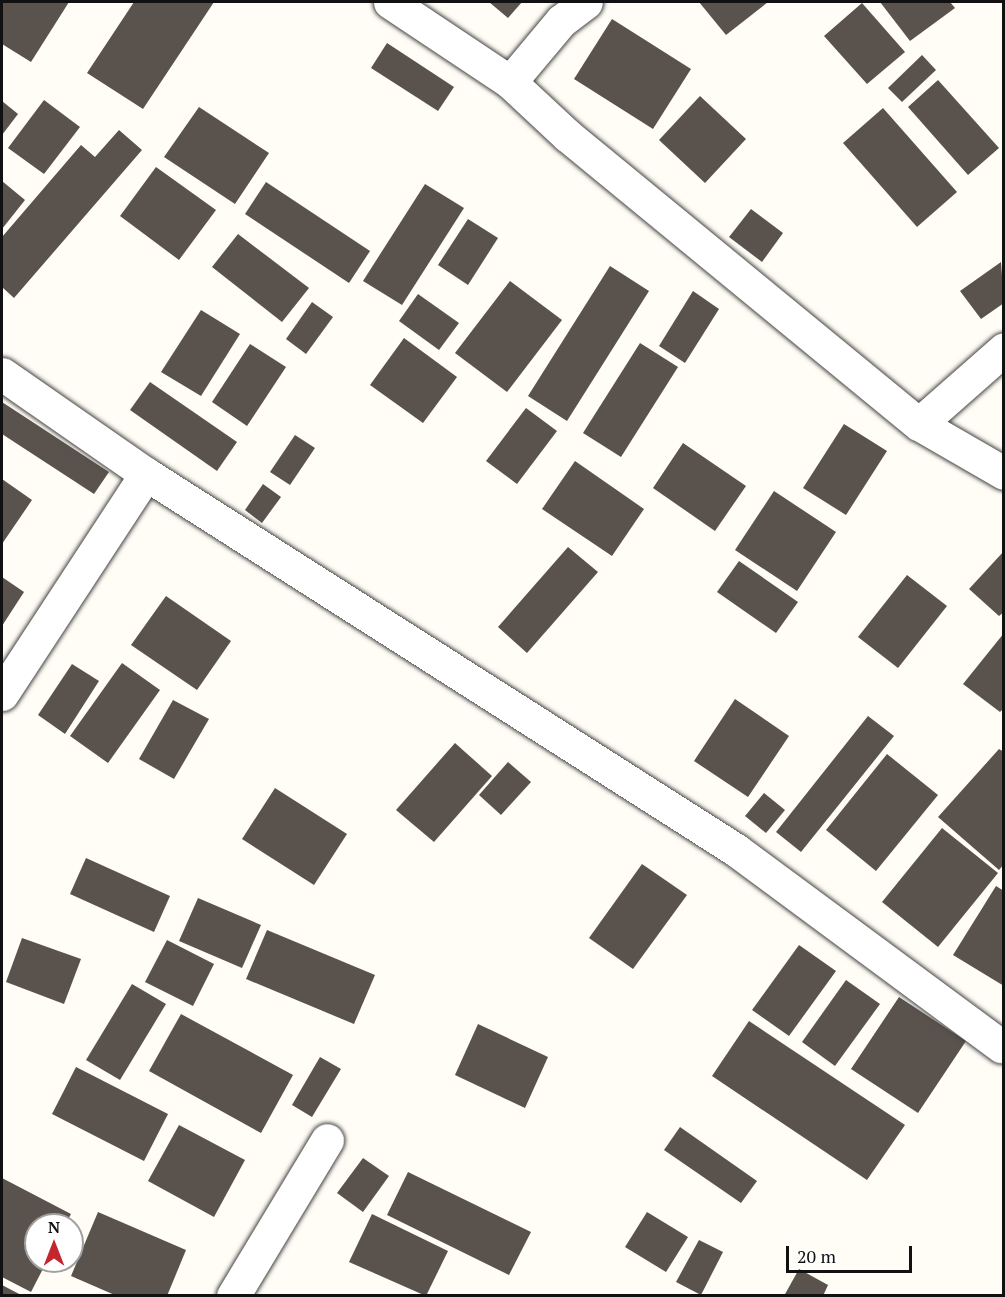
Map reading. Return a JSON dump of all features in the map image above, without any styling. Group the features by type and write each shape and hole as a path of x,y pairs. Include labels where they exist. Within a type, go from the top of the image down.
{"street":[{"path":"390,2 510,82 568,136 919,424 1004,473"},
{"path":"510,82 561,21 586,2"},
{"path":"919,424 1004,349"},
{"path":"2,374 146,474 736,850 1001,1046"},
{"path":"2,694 146,474"},
{"path":"233,1296 327,1140"}],"building":[{"path":"2,2 69,2 31,62 2,44"},
{"path":"134,2 214,2 143,109 87,73"},
{"path":"489,2 522,2 508,18"},
{"path":"699,2 768,2 726,35"},
{"path":"880,2 950,2 955,8 910,41"},
{"path":"862,3 905,52 867,84 824,36"},
{"path":"612,19 691,69 653,129 574,79"},
{"path":"387,43 454,87 438,111 371,68"},
{"path":"922,55 936,70 902,102 888,88"},
{"path":"938,80 999,148 968,175 908,107"},
{"path":"700,96 746,139 705,183 659,140"},
{"path":"44,100 80,127 44,174 8,148"},
{"path":"2,101 18,114 2,135"},
{"path":"199,107 269,153 235,204 164,157"},
{"path":"883,108 957,192 917,227 843,143"},
{"path":"119,130 142,150 14,298 2,287 2,237 81,145 95,157"},
{"path":"156,167 216,210 179,260 120,216"},
{"path":"2,181 25,200 2,229"},
{"path":"266,182 370,251 349,283 245,214"},
{"path":"425,184 464,208 402,305 363,281"},
{"path":"751,209 783,233 762,262 729,237"},
{"path":"468,219 498,238 468,285 438,265"},
{"path":"238,234 309,288 282,322 212,267"},
{"path":"1001,262 1004,303 981,319 960,291"},
{"path":"610,266 649,291 567,421 528,396"},
{"path":"510,281 562,320 507,392 455,353"},
{"path":"693,291 719,309 685,363 659,346"},
{"path":"418,294 459,323 439,350 399,321"},
{"path":"312,302 333,317 306,354 286,339"},
{"path":"201,310 240,334 201,396 161,372"},
{"path":"404,338 457,377 423,423 370,385"},
{"path":"640,343 678,367 621,457 583,433"},
{"path":"250,344 286,367 247,426 212,402"},
{"path":"150,382 237,442 217,471 130,410"},
{"path":"2,402 109,472 94,494 2,434"},
{"path":"526,408 557,431 517,484 486,461"},
{"path":"844,424 887,451 846,515 803,488"},
{"path":"295,435 315,448 290,485 270,472"},
{"path":"683,443 746,486 715,531 653,488"},
{"path":"575,461 644,509 612,556 542,509"},
{"path":"2,479 32,500 2,544"},
{"path":"263,484 281,497 262,523 245,510"},
{"path":"774,491 836,532 797,591 735,550"},
{"path":"568,547 598,572 527,653 498,627"},
{"path":"1004,551 1004,612 999,616 969,589"},
{"path":"739,561 798,602 776,633 717,592"},
{"path":"907,575 947,606 898,668 858,637"},
{"path":"2,577 24,592 2,626"},
{"path":"166,596 231,641 197,690 131,645"},
{"path":"1004,633 1004,708 1000,712 963,684"},
{"path":"122,663 160,690 108,763 70,736"},
{"path":"72,664 99,681 65,734 38,715"},
{"path":"735,699 789,736 748,797 694,761"},
{"path":"173,700 209,719 174,779 139,759"},
{"path":"868,716 894,736 801,852 776,832"},
{"path":"455,743 492,776 434,842 396,810"},
{"path":"999,749 1004,752 1004,864 999,870 938,817"},
{"path":"887,754 938,795 876,871 826,830"},
{"path":"508,762 531,782 501,815 479,795"},
{"path":"275,788 347,834 314,885 242,839"},
{"path":"764,793 785,810 766,833 745,816"},
{"path":"942,828 998,873 938,947 882,902"},
{"path":"86,858 170,896 154,932 70,894"},
{"path":"642,864 687,895 633,969 589,938"},
{"path":"996,886 1004,891 1004,986 953,955"},
{"path":"198,898 261,925 242,968 179,941"},
{"path":"267,930 375,975 354,1024 246,979"},
{"path":"22,938 81,959 64,1004 6,982"},
{"path":"167,940 214,964 193,1006 145,982"},
{"path":"799,945 836,971 789,1036 752,1010"},
{"path":"846,980 880,1004 835,1066 802,1042"},
{"path":"132,984 166,1004 120,1080 86,1060"},
{"path":"899,997 966,1041 918,1113 851,1069"},
{"path":"181,1014 293,1075 261,1133 149,1071"},
{"path":"749,1021 905,1125 867,1180 712,1076"},
{"path":"478,1024 548,1057 525,1108 455,1075"},
{"path":"320,1057 341,1069 312,1117 292,1105"},
{"path":"76,1067 168,1114 144,1161 52,1114"},
{"path":"179,1125 245,1160 214,1217 148,1181"},
{"path":"680,1127 757,1181 741,1203 664,1150"},
{"path":"363,1158 389,1176 363,1212 337,1193"},
{"path":"408,1172 531,1232 509,1275 387,1215"},
{"path":"2,1178 69,1213 24,1213 24,1273 41,1273 31,1292 2,1277"},
{"path":"98,1212 186,1250 167,1296 117,1296 71,1276 72,1273 84,1273 84,1245"},
{"path":"647,1212 688,1237 666,1272 625,1247"},
{"path":"372,1214 448,1251 426,1296 349,1262"},
{"path":"699,1240 723,1252 701,1295 676,1282"},
{"path":"799,1269 828,1285 823,1296 784,1296"},
{"path":"2,1285 23,1296 2,1296"}]}
